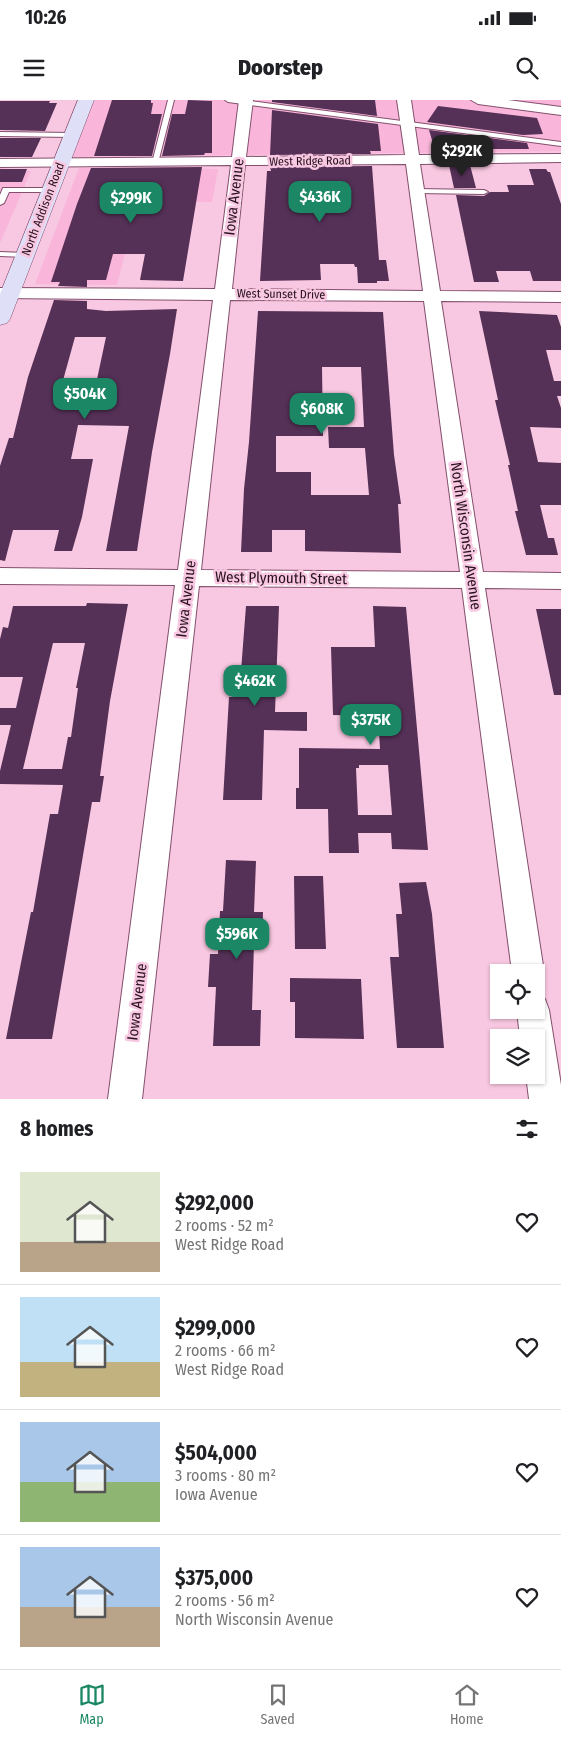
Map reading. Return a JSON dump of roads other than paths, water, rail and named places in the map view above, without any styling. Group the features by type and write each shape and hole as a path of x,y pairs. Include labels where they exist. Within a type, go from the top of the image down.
{"street":[{"name":"North Addison Road","path":"0,319 5,293 25,255 86,100"},
{"name":"North Wisconsin Avenue","path":"404,100 527,964"},
{"path":"478,100 561,111"},
{"name":"Iowa Avenue","path":"125,1099 239,162 240,101"},
{"name":"West Ridge Road","path":"0,163 60,164 561,158"},
{"name":"West Sunset Drive","path":"5,293 561,297"},
{"name":"West Plymouth Street","path":"0,576 561,581"},
{"path":"534,1019 546,1099"}],"lane":[{"path":"155,163 171,100"},
{"path":"240,101 561,144"},
{"path":"0,134 70,138"},
{"path":"0,140 70,138"},
{"path":"0,203 6,190 50,190"},
{"path":"417,191 484,192"},
{"path":"0,254 25,255"}]}
